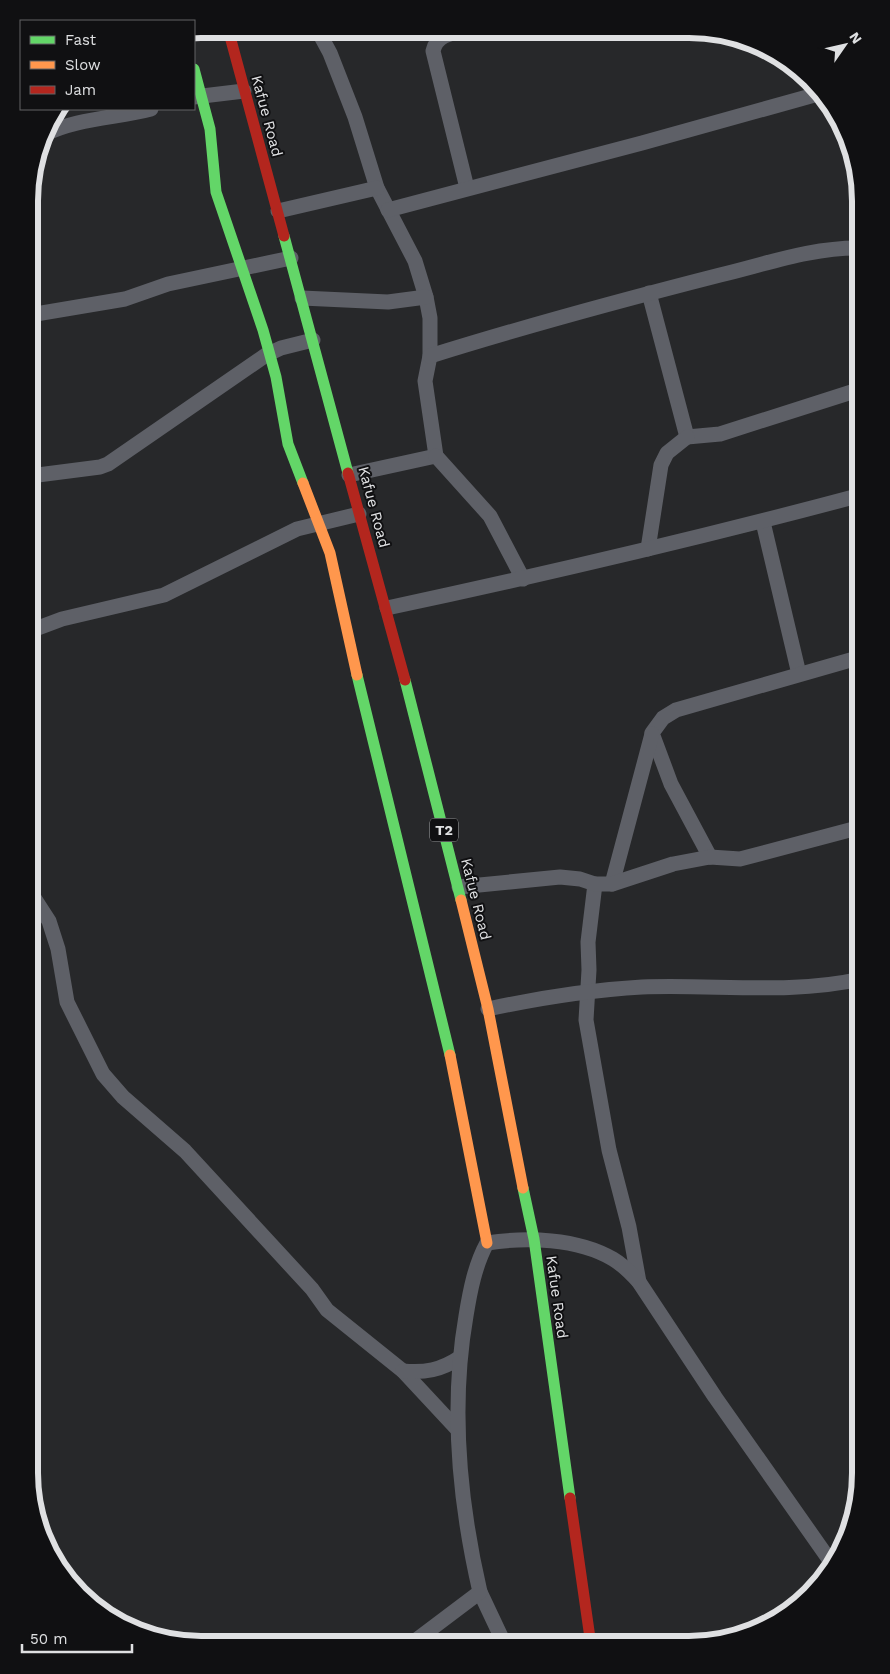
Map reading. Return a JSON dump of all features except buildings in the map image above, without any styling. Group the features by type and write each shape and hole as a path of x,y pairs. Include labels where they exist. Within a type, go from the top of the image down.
{"main road":[{"name":"Kafue Road","path":"230,38 350,474 359,514 387,608 459,887 488,1009 511,1137 534,1239 590,1636"},
{"path":"195,79 197,97 210,129 216,192 270,353 288,444 330,554 448,1047 463,1114 487,1243"}],"street":[{"path":"322,38 330,53 355,117 377,188 414,262 426,297 430,318 430,356 425,382 436,456 490,516 523,579"},
{"path":"441,38 438,40 433,51 467,188"},
{"path":"197,97 244,91"},
{"path":"388,210 814,95"},
{"path":"53,131 72,124 127,116 148,110"},
{"path":"278,211 377,188"},
{"path":"430,356 497,335 649,294 833,247 852,248"},
{"path":"38,314 125,299 168,284 291,258"},
{"path":"649,294 687,437"},
{"path":"302,298 388,302 426,297"},
{"path":"38,475 108,464 233,376 270,353 313,340"},
{"path":"648,548 661,465 667,454 687,437 720,434 852,392"},
{"path":"350,474 436,456"},
{"path":"387,608 523,579 763,522 852,497"},
{"path":"38,628 62,619 164,595 297,529 359,514"},
{"path":"763,522 799,674"},
{"path":"612,884 652,733 663,718 676,710 852,659"},
{"path":"652,733 665,771 710,857"},
{"path":"459,887 560,877 580,879 595,884 612,884 673,864 710,857 740,859 852,829"},
{"path":"595,884 588,942 589,970 586,1020 603,1117 639,1282"},
{"path":"38,904 49,921 58,949 67,1002 103,1074 123,1097 185,1151 312,1289 327,1310 403,1371 457,1429"},
{"path":"488,1009 541,997 587,991 642,988 800,988 834,985 852,981"},
{"path":"501,1636 480,1592 468,1534 457,1429 459,1358 469,1300 480,1255 487,1243 534,1239 574,1245 612,1258 627,1268 639,1282 715,1397 829,1559"},
{"path":"403,1371 434,1370 448,1366 459,1358"},
{"path":"422,1636 480,1592"}],"traffic: fast":[{"path":"195,73 210,129 216,192 263,330 276,377 288,444 303,483"},
{"path":"284,236 348,473"},
{"path":"357,675 450,1055"},
{"path":"405,680 461,900"},
{"path":"523,1188 534,1239 570,1498"}],"traffic: slow":[{"path":"303,483 330,553 357,675"},
{"path":"461,900 488,1009 523,1188"},
{"path":"450,1055 487,1243"}],"traffic: jam":[{"path":"230,38 284,236"},
{"path":"348,473 405,680"},
{"path":"570,1498 590,1636"}]}
